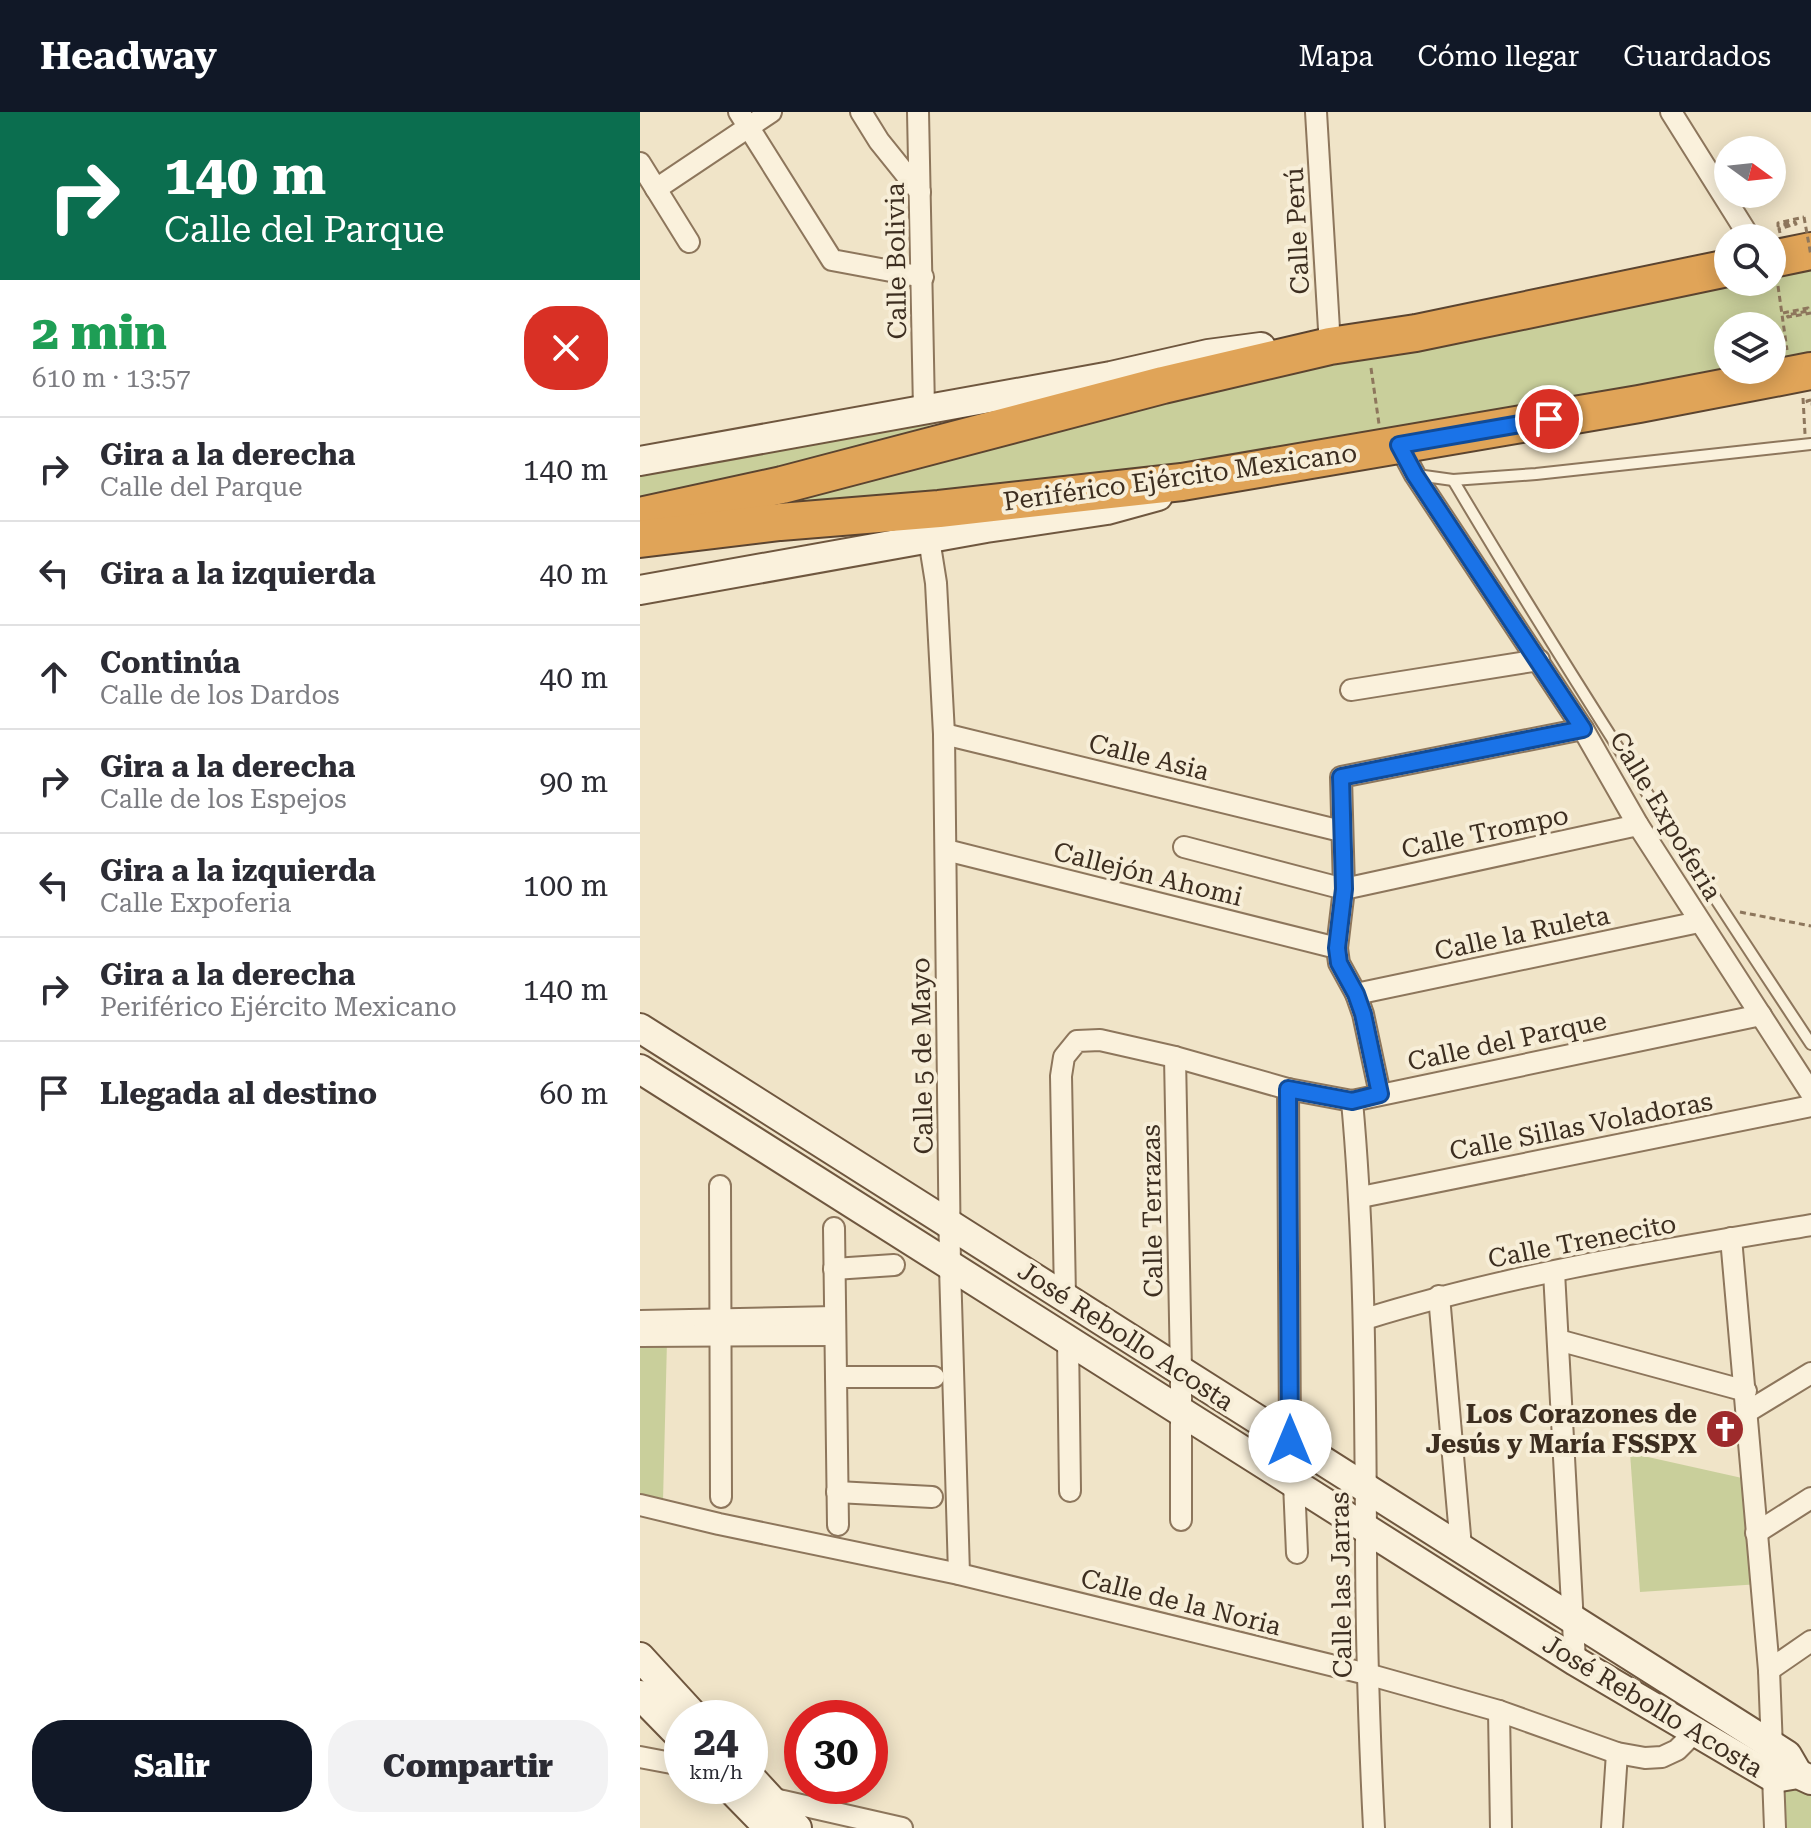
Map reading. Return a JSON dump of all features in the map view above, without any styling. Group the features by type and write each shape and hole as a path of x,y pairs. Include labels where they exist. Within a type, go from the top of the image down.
{"highway":[{"path":"1786,247 1809,241"},
{"path":"640,516 782,485 1163,385 1330,346 1446,327 1714,271"},
{"name":"Periférico Ejército Mexicano","path":"640,539 780,522 939,509 1399,456 1806,389"}],"main road":[{"path":"640,461 1111,376 1208,354 1261,347 1330,346"},
{"path":"640,590 1134,505 1159,496 1182,482"},
{"name":"José Rebollo Acosta","path":"640,1028 1787,1755 1798,1774"},
{"path":"673,1090 691,1060"},
{"name":"José Rebollo Acosta","path":"640,1069 1575,1661 1695,1732 1798,1774"},
{"path":"640,1657 679,1700"},
{"path":"640,1695 664,1720"},
{"path":"761,1804 769,1828"},
{"path":"763,1804 797,1828"}],"street":[{"path":"656,189 744,119 771,112"},
{"path":"861,112 879,141 920,192"},
{"name":"Calle Bolivia","path":"918,112 924,409"},
{"name":"Calle Perú","path":"1316,112 1330,346"},
{"path":"1671,112 1746,224"},
{"path":"744,119 832,260 923,277"},
{"path":"640,163 689,242"},
{"name":"Calle Expoferia","path":"1399,456 1539,660 1638,825 1811,1093"},
{"name":"Calle 5 de Mayo","path":"929,539 936,583 944,734 950,1267 959,1574"},
{"path":"1351,690 1539,660"},
{"path":"1380,1094 1356,994 1339,963 1337,948 1344,889 1341,777 1583,729"},
{"name":"Calle Asia","path":"944,734 1341,831"},
{"name":"Calle Trompo","path":"1344,889 1638,825"},
{"path":"1184,847 1344,889"},
{"name":"Callejón Ahomi","path":"946,850 1337,948"},
{"name":"Calle la Ruleta","path":"1356,994 1699,922"},
{"name":"Calle del Parque","path":"1065,1297 1061,1076 1064,1057 1077,1041 1100,1040 1175,1057 1288,1089 1352,1101 1761,1015"},
{"name":"Calle Terrazas","path":"1175,1057 1181,1520"},
{"path":"1288,1089 1290,1441"},
{"name":"Calle las Jarras","path":"1352,1101 1361,1197 1365,1319 1367,1674 1374,1828"},
{"name":"Calle Sillas Voladoras","path":"1361,1197 1811,1106"},
{"path":"720,1186 721,1497"},
{"name":"Calle Trenecito","path":"1365,1319 1439,1296 1811,1225"},
{"path":"834,1228 838,1525"},
{"path":"1731,1238 1747,1402 1773,1747"},
{"path":"834,1269 894,1265"},
{"path":"1554,1272 1575,1661"},
{"path":"1439,1296 1461,1547"},
{"path":"640,1321 721,1327 835,1326"},
{"path":"640,1336 721,1327"},
{"path":"1068,1339 1070,1491"},
{"path":"1558,1340 1747,1402 1811,1373"},
{"path":"836,1377 934,1377"},
{"path":"1294,1483 1297,1553"},
{"path":"837,1492 932,1497"},
{"path":"1756,1533 1811,1498"},
{"name":"Calle de la Noria","path":"640,1505 959,1574 1367,1674 1499,1711 1617,1753 1645,1758 1662,1757 1677,1750 1695,1732"},
{"path":"1769,1670 1811,1641"},
{"path":"1499,1711 1501,1828"},
{"path":"1612,1828 1617,1753"},
{"path":"640,1757 664,1762"},
{"path":"1775,1828 1798,1774"},
{"path":"768,1803 902,1828"}],"lane":[{"path":"1399,456 1453,480 1808,444"},
{"path":"1453,480 1547,638 1811,1044"}],"path":[{"path":"1786,312 1808,308 1808,311 1787,315 1810,314"},
{"path":"1786,323 1806,389 1802,398 1808,444"},
{"path":"1367,340 1399,456"},
{"path":"1721,908 1811,926"}],"green space":[{"path":"1811,257 1811,363 1786,368 1786,312 1714,312 1714,382 1179,478 853,509 820,509 757,500 1070,412 1315,352 1383,344 1714,275 1714,296 1786,296 1786,261"},
{"path":"988,408 640,513 640,467"},
{"path":"640,1341 667,1341 663,1501 640,1497"},
{"path":"1630,1453 1751,1480 1760,1584 1640,1592"},
{"path":"1780,1784 1811,1788 1811,1828 1780,1828"}],"place":[{"name":"Los Corazones de Jesús y María FSSPX","path":"1725,1429"}],"route":[{"path":"1290,1441 1288,1089 1352,1101 1380,1094 1363,1014 1339,963 1337,948 1344,889 1341,777 1583,729 1415,475 1399,445 1549,419"}]}
